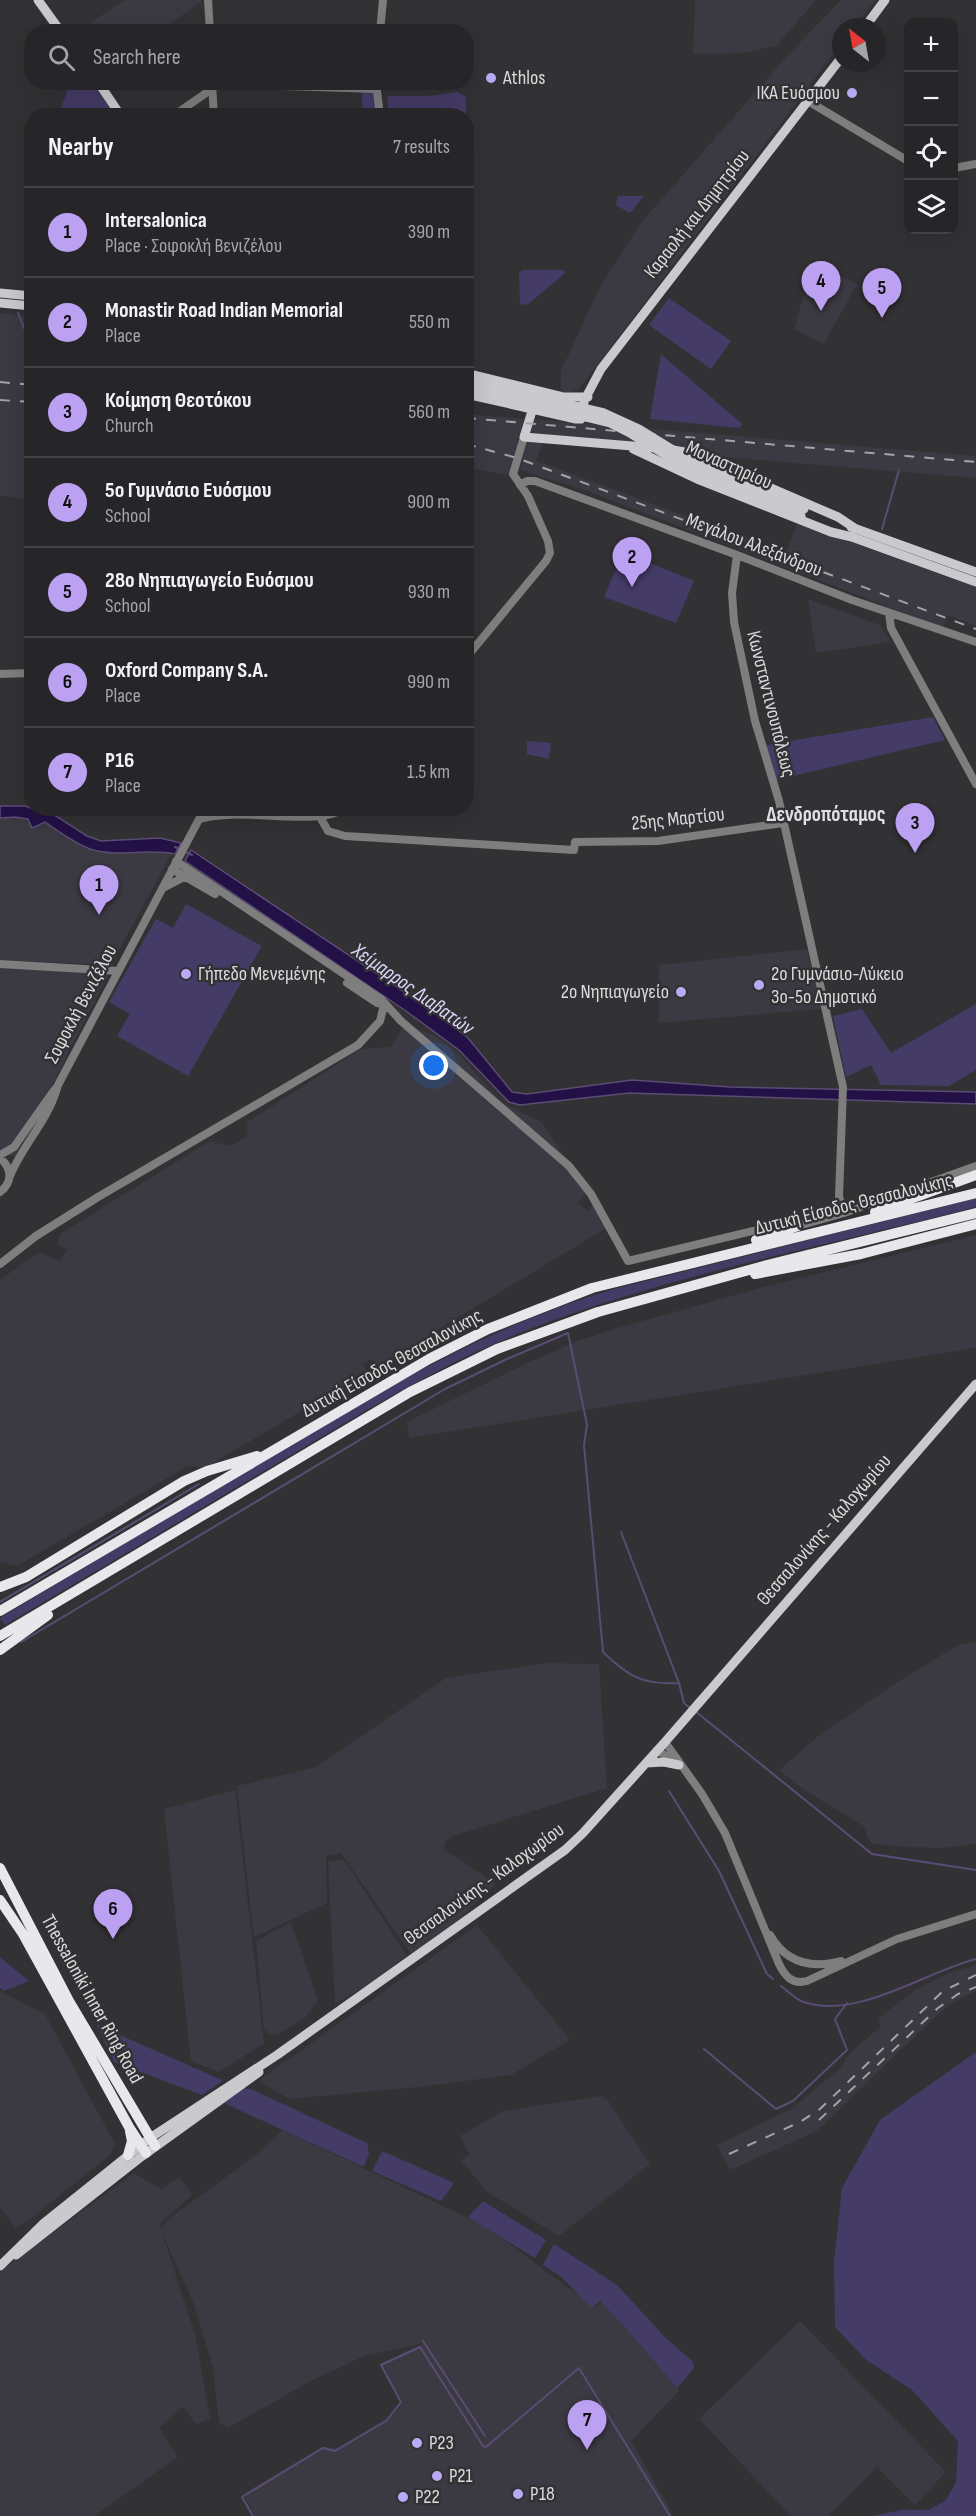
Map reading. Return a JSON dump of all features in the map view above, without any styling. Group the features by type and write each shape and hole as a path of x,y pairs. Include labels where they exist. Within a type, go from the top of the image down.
{"highway":[{"path":"836,1228 976,1175"},
{"name":"Δυτική Είσοδος Θεσσαλονίκης","path":"0,1611 429,1359 470,1337 530,1311 592,1288 976,1193"},
{"name":"Δυτική Είσοδος Θεσσαλονίκης","path":"0,1636 457,1367 550,1328 719,1279 976,1213"},
{"path":"719,1279 861,1254 976,1224"},
{"path":"680,1265 798,1227"},
{"path":"0,1587 26,1577 184,1481 207,1471 280,1448"},
{"path":"0,1578 44,1565"},
{"path":"0,1650 104,1574"},
{"name":"Thessaloniki Inner Ring Road","path":"0,1868 148,2146"},
{"path":"0,1879 18,1902"},
{"name":"Thessaloniki Inner Ring Road","path":"0,1900 23,1934 129,2127 148,2146"},
{"path":"128,2155 132,2141 129,2127"}],"main road":[{"path":"38,0 55,24"},
{"path":"879,10 885,0"},
{"path":"872,18 890,0"},
{"name":"Καραολή και Δημητρίου","path":"532,411 578,420 581,418 583,405 601,369 832,69"},
{"path":"103,90 116,108"},
{"path":"0,293 24,295"},
{"path":"0,303 24,305"},
{"path":"474,375 564,397 588,397"},
{"name":"Μοναστηρίου","path":"474,382 578,406 613,417 639,429 691,461 803,512"},
{"name":"Μοναστηρίου","path":"474,390 610,423 679,463 976,582"},
{"path":"474,396 532,411 524,437 690,453 838,517 854,533"},
{"path":"625,446 698,479 831,532 854,533"},
{"name":"Μοναστηρίου","path":"854,533 976,572"},
{"name":"Θεσσαλονίκης - Καλοχωρίου","path":"2,2264 28,2246 148,2146 210,2099 277,2055 565,1850 646,1764 700,1699 976,1384"},
{"path":"646,1764 664,1762 682,1768"},
{"name":"Θεσσαλονίκης - Καλοχωρίου","path":"2,2264 22,2243 78,2194 128,2155 148,2146 222,2100 242,2086 277,2055"}],"street":[{"path":"208,0 210,24"},
{"path":"381,24 383,0"},
{"path":"183,108 206,90"},
{"path":"212,90 213,108"},
{"path":"377,90 379,108"},
{"path":"808,100 904,158"},
{"path":"958,167 976,164"},
{"path":"474,648 546,561 550,553 549,545 528,496 513,474 524,437"},
{"name":"Μεγάλου Αλεξάνδρου","path":"520,485 527,481 535,481 737,555 845,598 976,642"},
{"name":"Κωνσταντινουπόλεως","path":"737,555 732,593 734,622 755,721 783,823 843,1087 839,1197 844,1213"},
{"path":"890,612 891,628 976,784"},
{"path":"0,674 24,673"},
{"name":"Σοφοκλή Βενιζέλου","path":"0,1192 7,1185 16,1161 38,1130 58,1085 201,816"},
{"path":"200,819 214,816"},
{"path":"288,816 326,816"},
{"name":"25ης Μαρτίου","path":"321,817 325,828 330,832 354,837 575,846 658,841 783,823"},
{"path":"177,858 375,995 569,1166 591,1194 628,1261 765,1228 798,1227 976,1166"},
{"path":"172,869 196,881 377,1003 384,1005"},
{"path":"161,889 184,877"},
{"path":"0,964 118,971"},
{"path":"0,1264 36,1236 98,1197 358,1045 380,1021 384,1005"},
{"path":"10,1176 6,1164 0,1157 14,1147 58,1085"},
{"path":"665,1742 719,1822 782,1971 793,1982 807,1981 857,1957 926,1929 976,1914"},
{"path":"657,1750 682,1768"},
{"path":"762,1924 782,1951 803,1964 819,1965 857,1957"}],"shaded area":[{"path":"125,0 202,0 170,24 88,24"},
{"path":"695,0 816,0 776,46 742,53 693,54"},
{"path":"841,0 876,0 861,18 832,18 832,56 579,388 571,393 561,392 561,371 600,287 640,224 786,57"},
{"path":"67,90 97,90 110,108 61,108"},
{"path":"362,92 373,92 376,108 362,108"},
{"path":"457,92 466,97 466,108 388,108 387,96 430,96"},
{"path":"618,196 644,196 630,213 616,205"},
{"path":"819,265 857,284 824,344 794,329 803,298"},
{"path":"522,270 563,270 565,273 527,305 520,304 519,273"},
{"path":"669,298 731,341 711,369 649,325"},
{"path":"0,313 24,316 24,500 0,495"},
{"path":"661,354 742,424 739,428 650,419"},
{"path":"474,415 524,419 508,475 474,469"},
{"path":"533,419 976,456 976,478 543,442 536,461 786,553 798,523 976,587 976,626 948,615 943,628 587,491 520,470"},
{"path":"623,552 694,581 676,623 604,597"},
{"path":"808,599 880,625 891,642 816,653"},
{"path":"933,717 945,740 776,780 766,745"},
{"path":"527,741 551,743 549,759 527,754"},
{"path":"0,806 24,806 24,816 56,816 87,836 101,841 160,838 181,843 175,854 100,852 78,844 45,822 32,828 28,819 0,818"},
{"path":"0,813 18,813 47,823 87,849 152,847 172,853 111,965 0,960"},
{"path":"191,850 434,1012 468,1038 512,1092 527,1094 632,1080 730,1087 976,1092 976,1104 629,1093 520,1105 509,1102 459,1050 406,1011 185,861"},
{"name":"Γήπεδο Μενεμένης","path":"186,904 262,946 188,1076 117,1036 130,1014 109,1002 156,919 173,928"},
{"name":"2ο Γυμνάσιο-Λύκειο 3ο-5ο Δημοτικό","path":"807,949 821,1009 659,1023 659,965"},
{"path":"0,963 110,971 15,1157 0,1151"},
{"path":"976,1004 976,1070 949,1086 881,1085 871,1065 846,1077 833,1016 862,1009 891,1053"},
{"path":"405,1024 433,1035 453,1048 501,1102 541,1122 588,1191 578,1203 588,1211 593,1205 606,1228 378,1366 372,1359 363,1363 367,1372 205,1468 188,1466 17,1566 0,1562 0,1280 39,1252 60,1261 67,1250 58,1244 60,1234 210,1141 231,1146 240,1141 248,1136 246,1123 361,1049 391,1047"},
{"path":"976,1198 976,1207 689,1278 577,1312 491,1345 431,1374 373,1407 5,1625 0,1618 362,1403 444,1358 529,1319 618,1288"},
{"path":"976,1235 976,1348 409,1438 407,1422 577,1341 760,1288"},
{"path":"976,1642 976,1844 938,1848 871,1843 865,1827 803,1789 779,1770 822,1733 899,1681 958,1645"},
{"path":"546,1663 599,1664 607,1788 453,1836 445,1842 444,1849 496,1884 470,1908 462,1920 413,1957 341,1853 326,1856 327,1903 254,1937 237,1786 316,1767 446,1678"},
{"path":"235,1790 264,2043 219,2072 191,2061 164,1809"},
{"path":"344,1860 407,1955 373,1982 335,2004 328,1861"},
{"path":"291,1922 318,2000 305,2018 277,2035 270,2035 264,2029 256,1941"},
{"path":"477,1925 570,2040 511,2075 418,2087 289,2099 258,2081"},
{"path":"0,1957 29,1981 4,1991 0,1988"},
{"path":"976,1965 976,1991 940,2012 817,2131 730,2170 717,2145 793,2108 840,2068 850,2053 880,2027 879,2018 915,1990 949,1973"},
{"path":"0,1991 45,2014 115,2144 110,2155 28,2221 16,2228 0,2208"},
{"path":"97,2025 222,2081 202,2095 114,2062"},
{"path":"976,2052 976,2516 872,2516 902,2510 929,2510 946,2500 956,2482 958,2441 912,2390 865,2359 835,2327 834,2262 842,2188 880,2120"},
{"path":"242,2088 251,2089 367,2143 369,2153 364,2167 224,2103"},
{"path":"602,2096 609,2102 650,2164 559,2236 487,2192 461,2160 470,2154 460,2136 503,2111"},
{"path":"283,2130 485,2226 594,2307 606,2299 679,2391 631,2441 674,2516 255,2516 243,2494 321,2447 336,2448 389,2417 401,2400 381,2363 425,2343 364,2356 309,2382 228,2428 219,2423 213,2368 193,2302 161,2230 196,2338 210,2419 196,2424 183,2407 159,2428 178,2457 94,2516 0,2516 0,2271 134,2173 161,2189 180,2177 192,2195 159,2224 161,2228 170,2218 256,2155"},
{"path":"382,2151 454,2183 441,2201 372,2171"},
{"path":"483,2201 546,2240 535,2258 468,2217"},
{"path":"554,2244 617,2285 664,2336 693,2362 694,2368 677,2388 600,2301 592,2308 560,2276 543,2265"},
{"path":"800,2321 946,2472 915,2505 877,2467 828,2516 791,2516 699,2419"}],"waterway":[{"path":"18,313 24,328"},
{"path":"882,529 899,470"},
{"name":"Χείμαρρος Διαβατών","path":"175,847 192,855"},
{"path":"21,1642 445,1389 568,1333 587,1425 584,1445 603,1652 637,1678 656,1683 679,1683 684,1703 690,1708"},
{"path":"0,1602 199,1484"},
{"path":"621,1532 679,1683"},
{"path":"695,1711 872,1854 976,1870"},
{"path":"669,1791 719,1871 767,1974 773,1979"},
{"path":"781,1986 804,2002 825,2006 846,2005 891,1992 976,1959"},
{"path":"704,2049 776,2109 793,2101 847,2050 835,2019 847,2003"},
{"path":"423,2341 485,2436"},
{"path":"253,2516 242,2497 323,2448 335,2451 386,2421 401,2402 381,2365 420,2347 483,2446 486,2447 579,2368 670,2516"}],"railway":[{"path":"0,382 24,384"},
{"path":"0,400 24,402"},
{"path":"474,419 976,462"},
{"path":"474,446 517,458 976,629"},
{"path":"729,2154 800,2122 820,2109 943,1991 976,1975"},
{"path":"819,2120 938,2008 958,1994 976,1987"}],"place":[{"name":"Athlos","path":"491,78"},
{"name":"ΙΚΑ Ευόσμου","path":"852,93"},
{"name":"5ο Γυμνάσιο Ευόσμου","path":"821,311"},
{"name":"28ο Νηπιαγωγείο Ευόσμου","path":"882,318"},
{"name":"Monastir Road Indian Memorial","path":"632,587"},
{"name":"Κοίμηση Θεοτόκου","path":"915,853"},
{"name":"Intersalonica","path":"99,915"},
{"name":"Γήπεδο Μενεμένης","path":"186,974"},
{"name":"2ο Γυμνάσιο-Λύκειο 3ο-5ο Δημοτικό","path":"759,985"},
{"name":"2ο Νηπιαγωγείο","path":"681,992"},
{"name":"Oxford Company S.A.","path":"113,1939"},
{"name":"P23","path":"417,2443"},
{"name":"P16","path":"587,2450"},
{"name":"P21","path":"437,2476"},
{"name":"P18","path":"518,2494"},
{"name":"P22","path":"403,2497"}],"district":[{"name":"Δενδροπόταμος","path":"826,814"}]}
